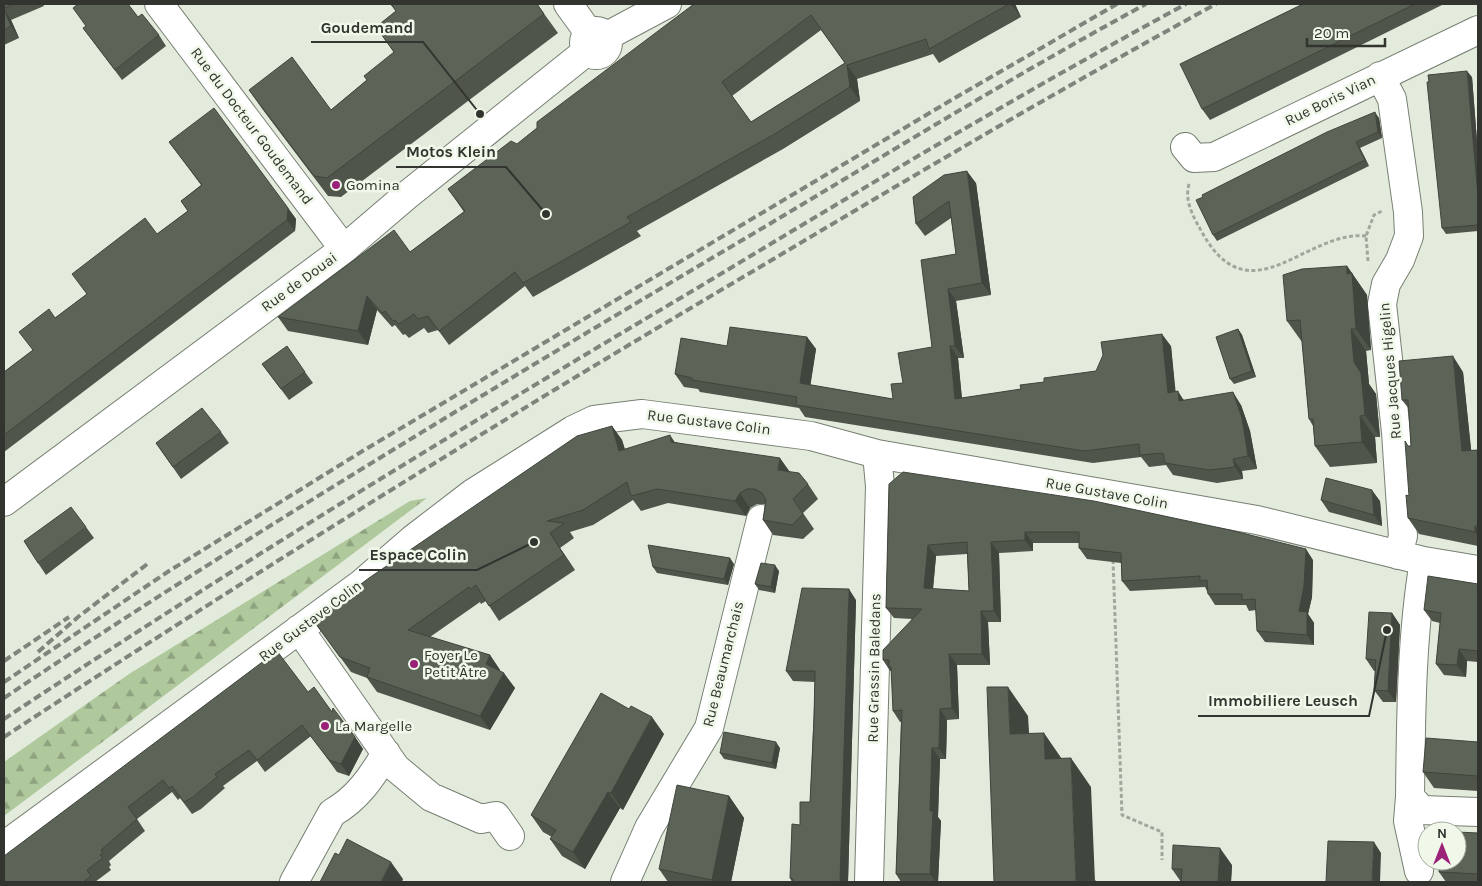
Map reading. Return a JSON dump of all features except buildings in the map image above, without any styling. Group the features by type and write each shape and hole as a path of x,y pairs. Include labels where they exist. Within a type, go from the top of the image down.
{"street":[{"name":"Rue du Docteur Goudemand","path":"159,4 344,250"},
{"path":"568,4 594,40"},
{"name":"Rue de Douai","path":"4,502 344,250 594,40 667,4"},
{"name":"Rue Boris Vian","path":"1190,152 1214,158 1478,30"},
{"name":"Rue Jacques Higelin","path":"1380,76 1392,99 1408,212 1409,236 1400,260 1386,284 1382,304 1403,536 1420,585 1412,711 1408,822 1417,862"},
{"name":"Rue Gustave Colin","path":"4,846 361,584 413,538 473,493 573,430 594,420 642,414 700,420 811,436 877,454 1257,520 1411,558 1478,570"},
{"name":"Rue Grassin Baledans","path":"869,882 880,486 877,454"},
{"name":"Rue Beaumarchais","path":"625,882 649,828 709,728 761,518"},
{"path":"299,629 396,768 431,797 481,819 496,816 510,836"},
{"path":"294,882 332,813 342,808 369,782 386,753"},
{"path":"1410,797 1422,810 1478,812"}],"path":[{"path":"1190,152 1188,204 1214,252 1229,264 1249,270 1279,267 1336,239 1357,235 1366,236"},
{"path":"1113,556 1122,815 1162,832 1162,860"}],"green space":[{"path":"427,498 4,816 4,762 129,674 410,501"}],"railway":[{"path":"4,682 169,571 361,452 948,102 1117,4"},
{"path":"4,698 268,527 447,417 984,96 1146,4"},
{"path":"4,719 174,608 520,394 939,144 1186,4"},
{"path":"4,737 285,556 569,381 987,133 1216,4"},
{"path":"38,652 78,617 150,562"},
{"path":"4,661 69,617"}],"place":[{"name":"Goudemand","path":"480,114"},
{"name":"Gomina","path":"336,185"},
{"name":"Motos Klein","path":"546,214"},
{"name":"Espace Colin","path":"534,542"},
{"name":"Immobiliere Leusch","path":"1387,630"},
{"name":"Foyer Le Petit Âtre","path":"414,664"},
{"name":"La Margelle","path":"325,726"}]}
